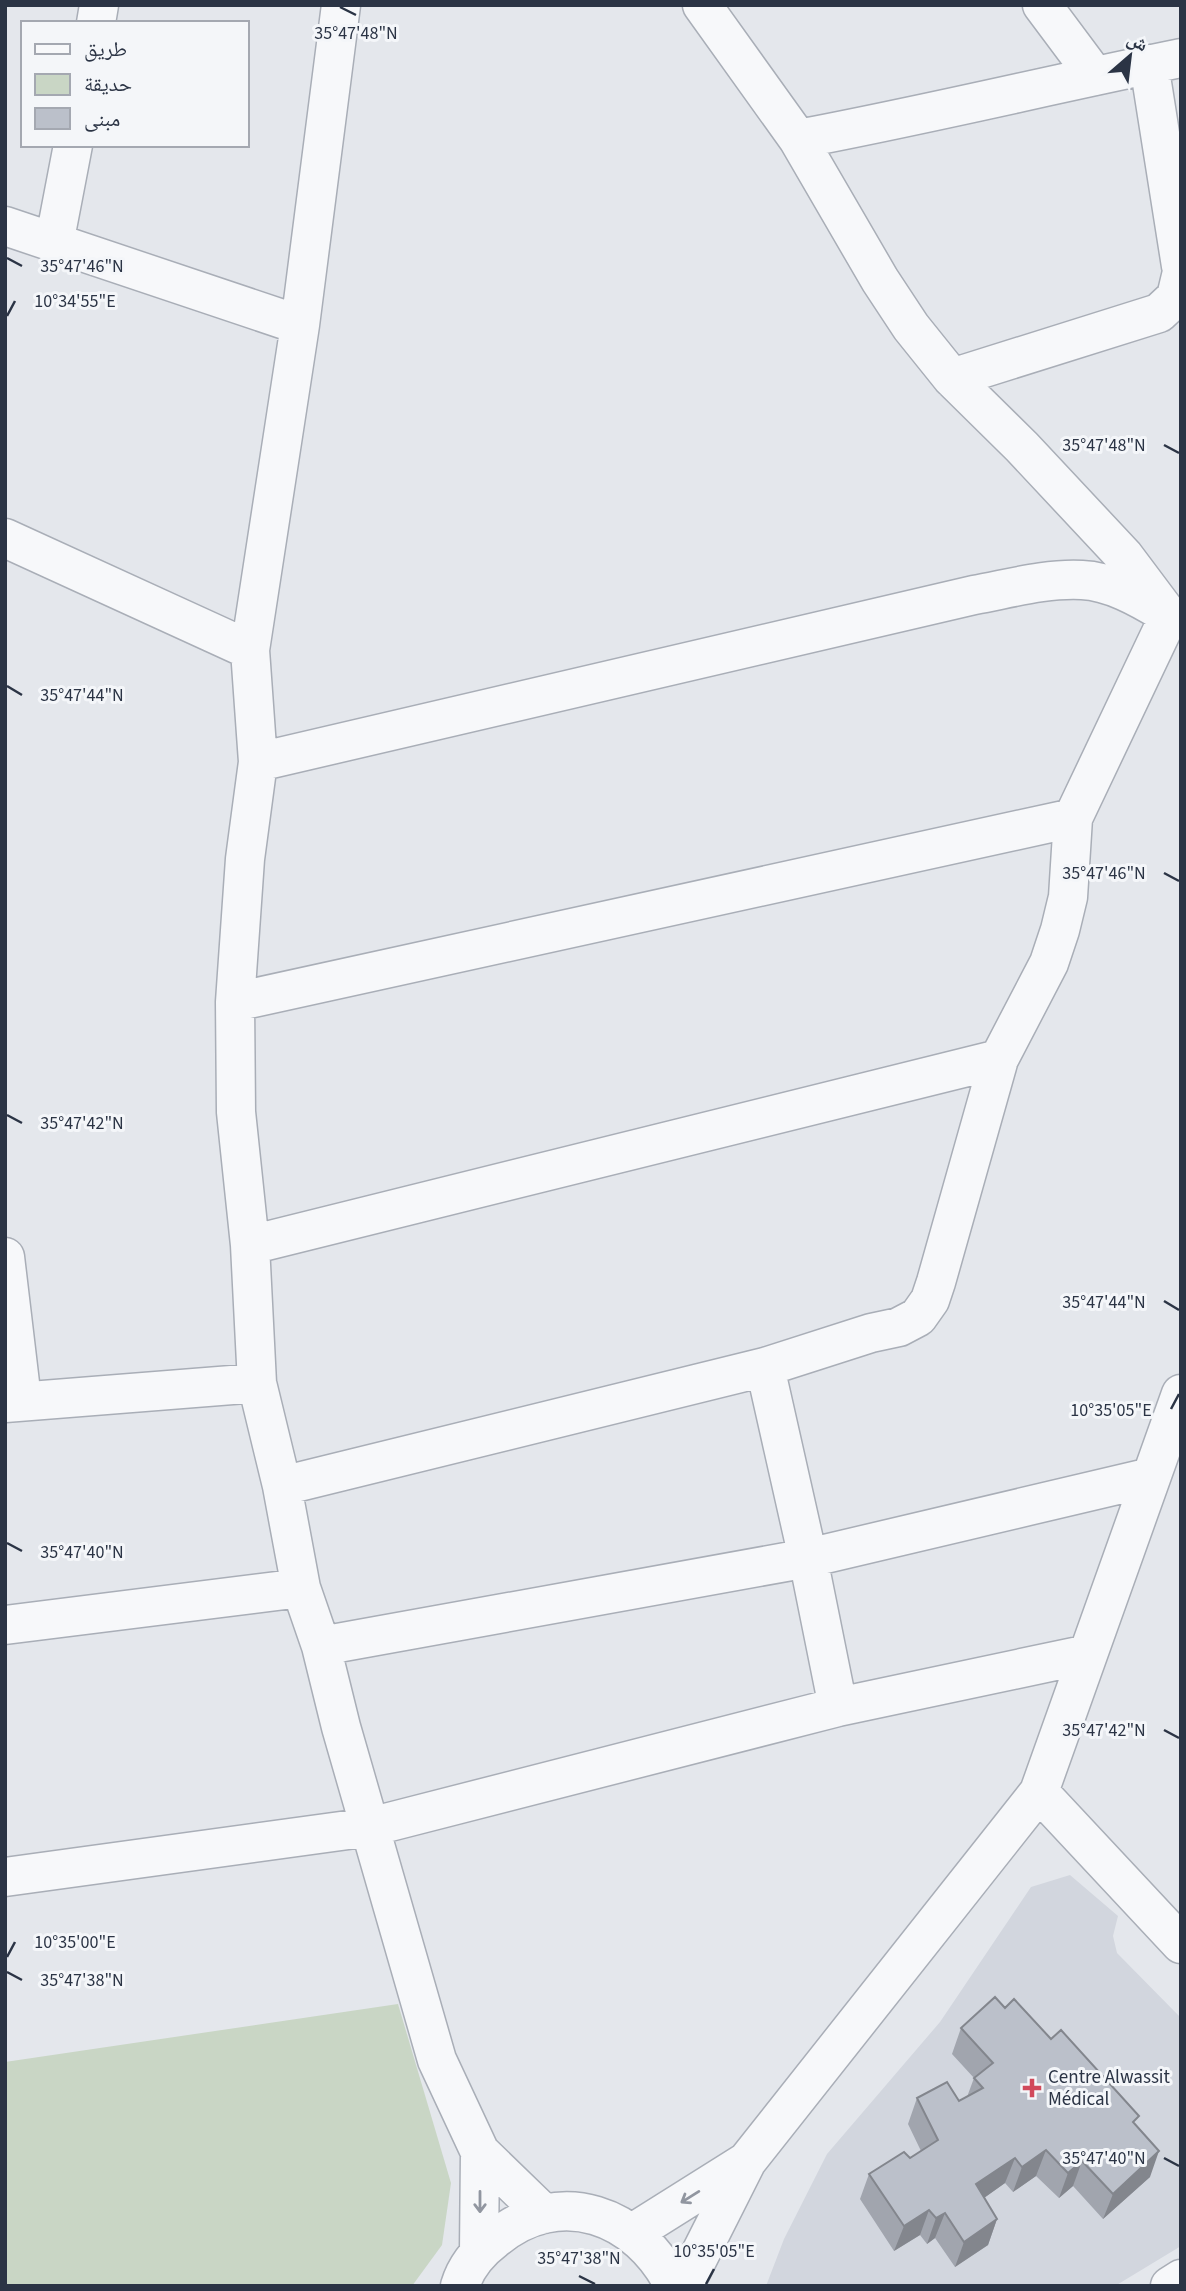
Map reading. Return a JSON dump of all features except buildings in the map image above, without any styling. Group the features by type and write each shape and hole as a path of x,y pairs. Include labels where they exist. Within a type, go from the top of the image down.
{"street":[{"path":"341,5 300,325 250,650 257,762 245,859 235,1002 236,1112 250,1245 257,1383 282,1486 301,1588 321,1646 437,2060 480,2152 544,2214"},
{"path":"702,5 798,139 880,280 911,327 952,378 1022,446 1124,556 1175,623"},
{"path":"1042,5 1095,76"},
{"path":"798,139 906,119 977,100 1165,61 1181,266"},
{"path":"54,244 73,147"},
{"path":"5,226 300,325"},
{"path":"952,378 1159,313 1176,297 1181,276"},
{"path":"6,547 250,650"},
{"path":"257,762 974,595 1044,582 1083,580 1104,585 1140,598 1175,623"},
{"path":"282,1486 765,1367 871,1333 899,1327 918,1317 936,1282 999,1059 1049,962 1059,930 1068,897 1073,818 1175,623"},
{"path":"235,1002 1073,818"},
{"path":"250,1245 999,1059"},
{"path":"5,1257 14,1402 257,1383"},
{"path":"765,1367 838,1707"},
{"path":"684,2286 747,2161 1039,1792 1181,1394"},
{"path":"321,1646 808,1558 1151,1477"},
{"path":"5,1625 301,1588"},
{"path":"5,1877 370,1827 838,1707 1088,1654"},
{"path":"1039,1792 1181,1944"},
{"path":"479,2251 480,2152"},
{"path":"634,2232 747,2161"},
{"path":"460,2286 479,2251 508,2227 544,2214 591,2213 634,2232 662,2260 674,2286"},
{"path":"1170,2286 1181,2279"}],"shaded area":[{"name":"Centre Alwassit Médical","path":"1070,1875 1118,1916 1113,1936 1117,1953 1181,2018 1181,2246 1115,2286 766,2286 784,2239 827,2154 940,2022 1031,1887"}],"green space":[{"path":"398,2004 451,2183 442,2245 412,2286 5,2286 5,2062"}],"place":[{"name":"Centre Alwassit Médical","path":"1032,2088"}]}
